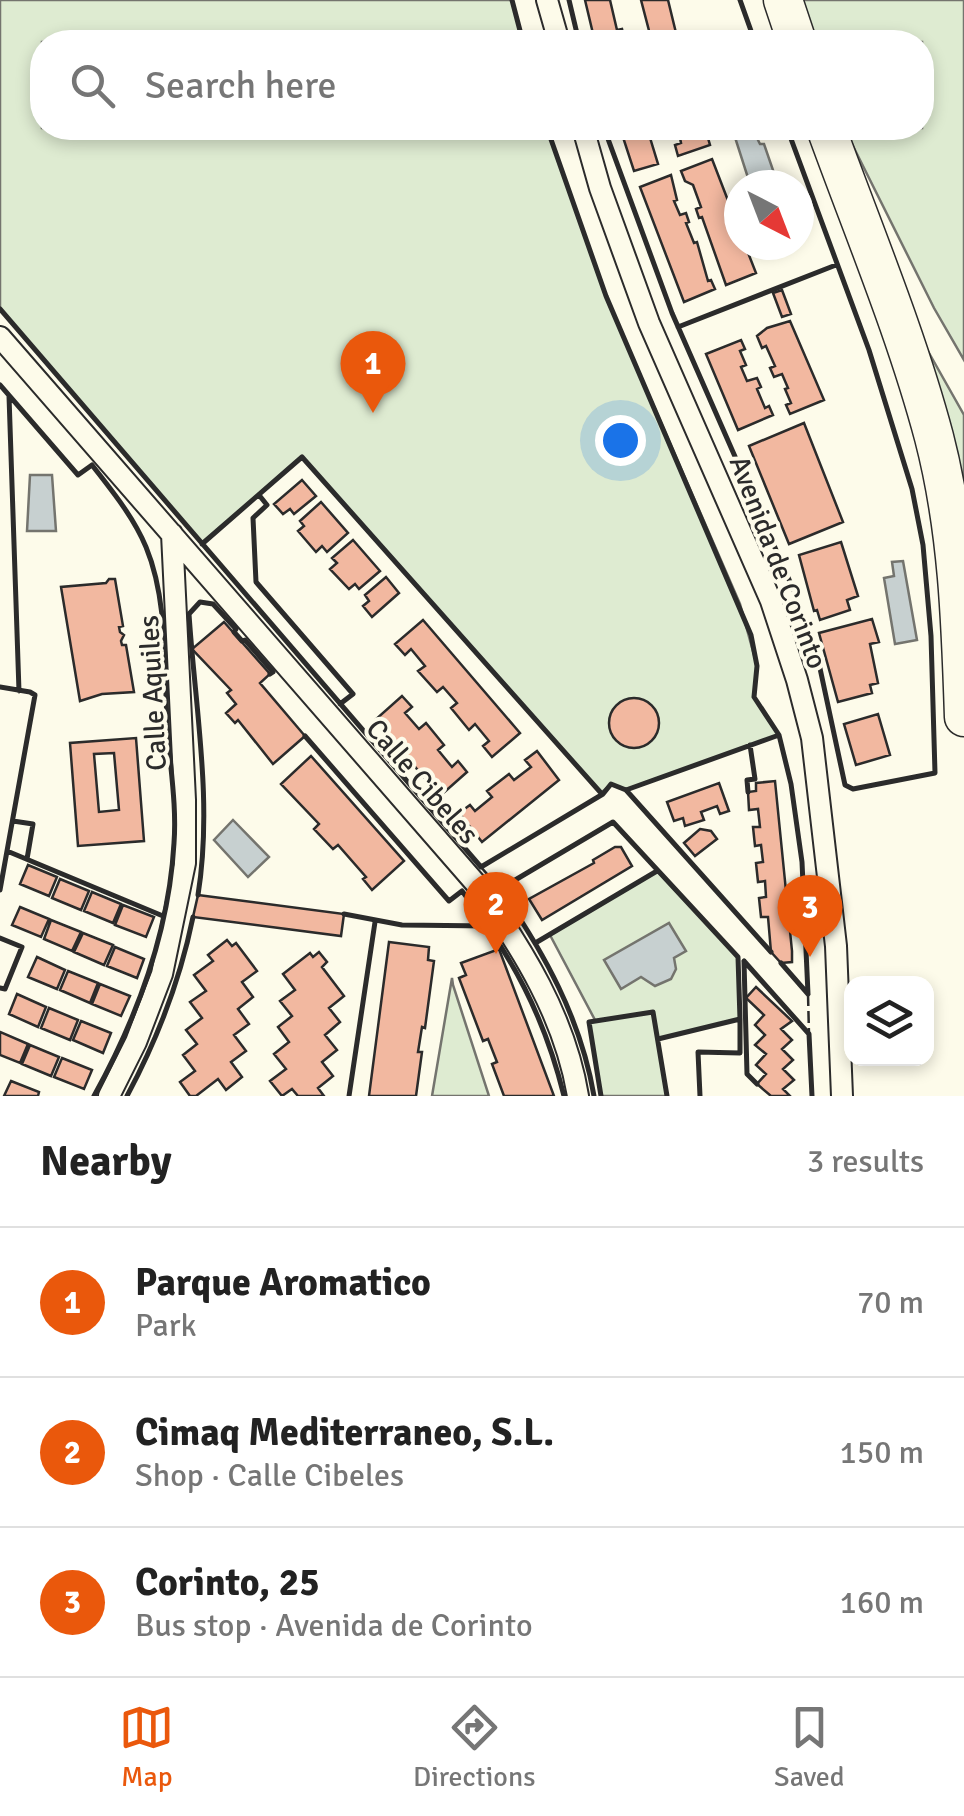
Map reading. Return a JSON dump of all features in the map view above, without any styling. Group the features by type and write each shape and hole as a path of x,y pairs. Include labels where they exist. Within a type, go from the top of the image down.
{"highway":[{"path":"783,0 793,30"},
{"path":"830,140 934,440 958,579 964,717"}],"street":[{"path":"547,0 556,30"},
{"name":"Avenida de Corinto","path":"586,140 649,322 771,601 797,680 812,738 836,946 842,1096"},
{"path":"0,337 172,534"},
{"name":"Calle Aquiles","path":"109,1096 136,1042 162,974 183,880 185,800 172,534"},
{"name":"Calle Cibeles","path":"172,534 478,886 522,948 557,1019 578,1096"}],"green space":[{"path":"0,0 512,0 520,30 30,30 30,140 551,140 606,296 740,604 757,666 754,697 779,735 626,790 611,784 601,793 302,457 202,544 0,309"},
{"path":"796,0 964,0 964,360 850,140 934,140 934,30 807,30"},
{"path":"911,321 964,415 964,534"},
{"path":"657,871 738,957 740,1019 658,1039 667,1096 601,1096 589,1022 595,1020 550,935"},
{"path":"452,978 453,985 489,1096 432,1096"}],"shaded area":[{"path":"736,140 758,140 764,144 773,170 745,170"},
{"path":"30,475 52,475 56,531 27,531"},
{"path":"903,561 917,640 895,644 884,578 894,576 892,562"},
{"path":"233,820 269,857 248,877 214,840"},
{"path":"669,923 686,951 674,958 676,969 671,979 655,986 641,977 621,989 604,960"}],"building":[{"path":"585,0 610,0 617,30 592,30"},
{"path":"641,0 668,0 675,30 649,30"},
{"path":"624,140 651,140 658,164 634,171"},
{"path":"680,140 709,140 710,145 678,156 675,145"},
{"path":"712,159 724,190 724,260 751,260 756,273 726,285 696,209 701,207 693,185 685,181 681,171"},
{"path":"671,175 677,200 674,201 680,215 686,213 686,223 694,243 697,242 708,281 715,289 684,302 640,187"},
{"path":"782,290 791,314 782,317 773,293"},
{"path":"790,321 824,400 790,414 786,405 791,403 785,389 788,388 782,374 774,377 770,368 775,366 757,336 767,328"},
{"path":"741,340 745,349 740,351 746,365 741,367 747,381 757,378 765,408 769,406 773,415 738,430 706,354"},
{"path":"804,423 843,522 789,544 749,446"},
{"path":"302,480 316,496 294,514 290,509 283,514 274,504"},
{"path":"321,502 348,533 327,552 322,546 316,552 298,531 304,526 300,521"},
{"path":"353,540 380,571 359,589 355,584 349,589 330,569 337,563 332,558"},
{"path":"841,542 858,596 847,600 850,610 820,620 799,555"},
{"path":"386,577 399,593 372,617 363,606 369,601 365,595"},
{"path":"115,579 123,626 119,627 124,635 121,641 126,645 134,692 102,694 80,701 61,587 106,583"},
{"path":"872,619 879,642 870,644 878,683 870,685 872,693 838,702 819,633"},
{"path":"423,620 520,733 492,757 483,746 489,741 475,724 469,730 451,708 457,703 443,687 437,692 418,671 425,666 411,649 405,655 395,644"},
{"path":"224,622 270,674 260,683 305,736 273,764 238,720 235,723 226,713 236,704 227,693 231,690 192,649"},
{"path":"402,696 412,707 405,713 419,729 426,723 444,745 438,750 452,767 458,761 467,772 440,796 375,720"},
{"path":"634,698 652,705 659,723 652,741 634,748 616,741 609,723 616,705"},
{"path":"878,714 890,755 856,765 844,724"},
{"path":"136,738 144,841 78,846 70,743","holes":["114,753 119,810 99,812 94,754"]},
{"path":"537,751 559,780 482,842 459,813 470,805 475,811 492,797 487,791 509,774 514,780 531,767 525,760"},
{"path":"311,756 404,861 372,890 363,879 366,877 338,845 333,849 314,829 319,824 281,784"},
{"path":"775,781 792,951 792,962 781,963 771,952 768,917 761,917 759,898 766,897 765,881 758,882 756,863 763,862 761,845 755,846 753,827 760,827 758,809 749,810 748,792 756,791 756,783"},
{"path":"719,783 729,811 720,814 717,806 701,812 704,820 685,826 683,818 674,821 667,802"},
{"path":"700,829 711,831 717,839 695,856 684,843"},
{"path":"621,847 632,866 542,920 529,899"},
{"path":"28,865 57,877 49,896 20,884"},
{"path":"60,879 89,891 81,910 52,898"},
{"path":"92,892 121,904 113,923 84,911"},
{"path":"198,895 344,914 341,936 193,917"},
{"path":"123,905 154,917 146,937 115,925"},
{"path":"20,907 49,919 41,937 12,925"},
{"path":"51,920 81,932 72,951 44,939"},
{"path":"83,933 113,945 104,965 74,952"},
{"path":"227,940 232,946 236,943 257,971 242,982 253,997 238,1009 249,1024 234,1035 246,1051 231,1062 242,1077 226,1090 218,1079 196,1096 190,1096 180,1082 195,1071 183,1055 197,1044 186,1030 202,1018 190,1002 206,991 194,975 213,961 208,955"},
{"path":"389,942 429,947 428,960 434,961 418,1052 422,1052 416,1096 369,1096"},
{"path":"115,947 144,959 137,978 107,966"},
{"path":"499,949 554,1096 504,1096 492,1064 497,1062 488,1039 483,1041 459,978 466,975 461,963"},
{"path":"319,952 327,962 322,967 344,996 329,1008 340,1022 325,1035 337,1050 322,1062 333,1076 318,1088 324,1096 298,1096 292,1089 282,1096 270,1081 286,1069 274,1054 289,1042 278,1027 292,1016 280,1001 295,990 283,974 310,953 313,957"},
{"path":"37,957 65,970 57,989 28,977"},
{"path":"68,971 98,983 90,1003 60,990"},
{"path":"100,984 130,996 121,1016 92,1004"},
{"path":"756,987 792,1021 781,1029 792,1040 782,1049 793,1060 783,1069 794,1080 783,1089 790,1096 771,1096 757,1084 766,1074 756,1065 766,1054 755,1045 765,1035 755,1025 764,1015 746,998"},
{"path":"17,994 46,1007 38,1027 9,1014"},
{"path":"49,1008 78,1020 70,1040 41,1028"},
{"path":"81,1021 111,1033 103,1053 73,1040"},
{"path":"0,1032 28,1044 20,1063 0,1055"},
{"path":"30,1045 59,1057 51,1076 22,1064"},
{"path":"62,1058 92,1070 84,1089 54,1077"},
{"path":"11,1081 39,1092 38,1096 4,1096"}],"fence":[{"path":"481,867 500,889"},
{"path":"808,994 809,1034"}],"wall":[{"path":"512,0 520,30"},
{"path":"569,0 576,30"},
{"path":"740,0 751,30"},
{"path":"551,140 606,296 751,635 757,666 754,697 779,735 791,784 802,862 808,994"},
{"path":"608,140 672,313 794,591 818,659 845,785 853,789 935,773 931,636 923,545 912,489 869,350 791,140"},
{"path":"678,327 836,265"},
{"path":"0,309 481,867 603,794 611,784 626,790 771,952"},
{"path":"0,385 78,475 92,465 122,504 146,547 162,611 174,812 171,877 148,974 124,1036 94,1096"},
{"path":"9,396 19,691"},
{"path":"202,544 302,457 601,793"},
{"path":"259,495 267,505 253,518 256,582 353,694 340,704"},
{"path":"198,895 203,790 189,614 200,602 213,604 273,672 270,674"},
{"path":"0,687 35,695 0,890"},
{"path":"626,790 779,735"},
{"path":"305,736 449,901 462,891 480,915 511,963 536,1013 564,1096"},
{"path":"748,792 747,780 755,779 750,745"},
{"path":"13,821 33,824 27,859"},
{"path":"594,1096 580,1040 559,987 500,889 613,822 738,957 740,1019 658,1039"},
{"path":"7,851 163,916"},
{"path":"537,942 657,871"},
{"path":"344,914 402,925 489,926"},
{"path":"127,1096 167,1009 193,917"},
{"path":"349,1096 375,922"},
{"path":"0,938 22,947 5,989 0,988"},
{"path":"744,961 809,1034 812,1096"},
{"path":"744,961 747,1074 757,1084"},
{"path":"781,963 808,994"},
{"path":"601,1096 589,1022 653,1012 667,1096"},
{"path":"700,1096 698,1052 740,1053 740,1019"}],"place":[{"name":"Parque Aromatico","path":"373,413"},
{"name":"Cimaq Mediterraneo, S.L.","path":"496,954"},
{"name":"Corinto, 25","path":"810,957"}]}
